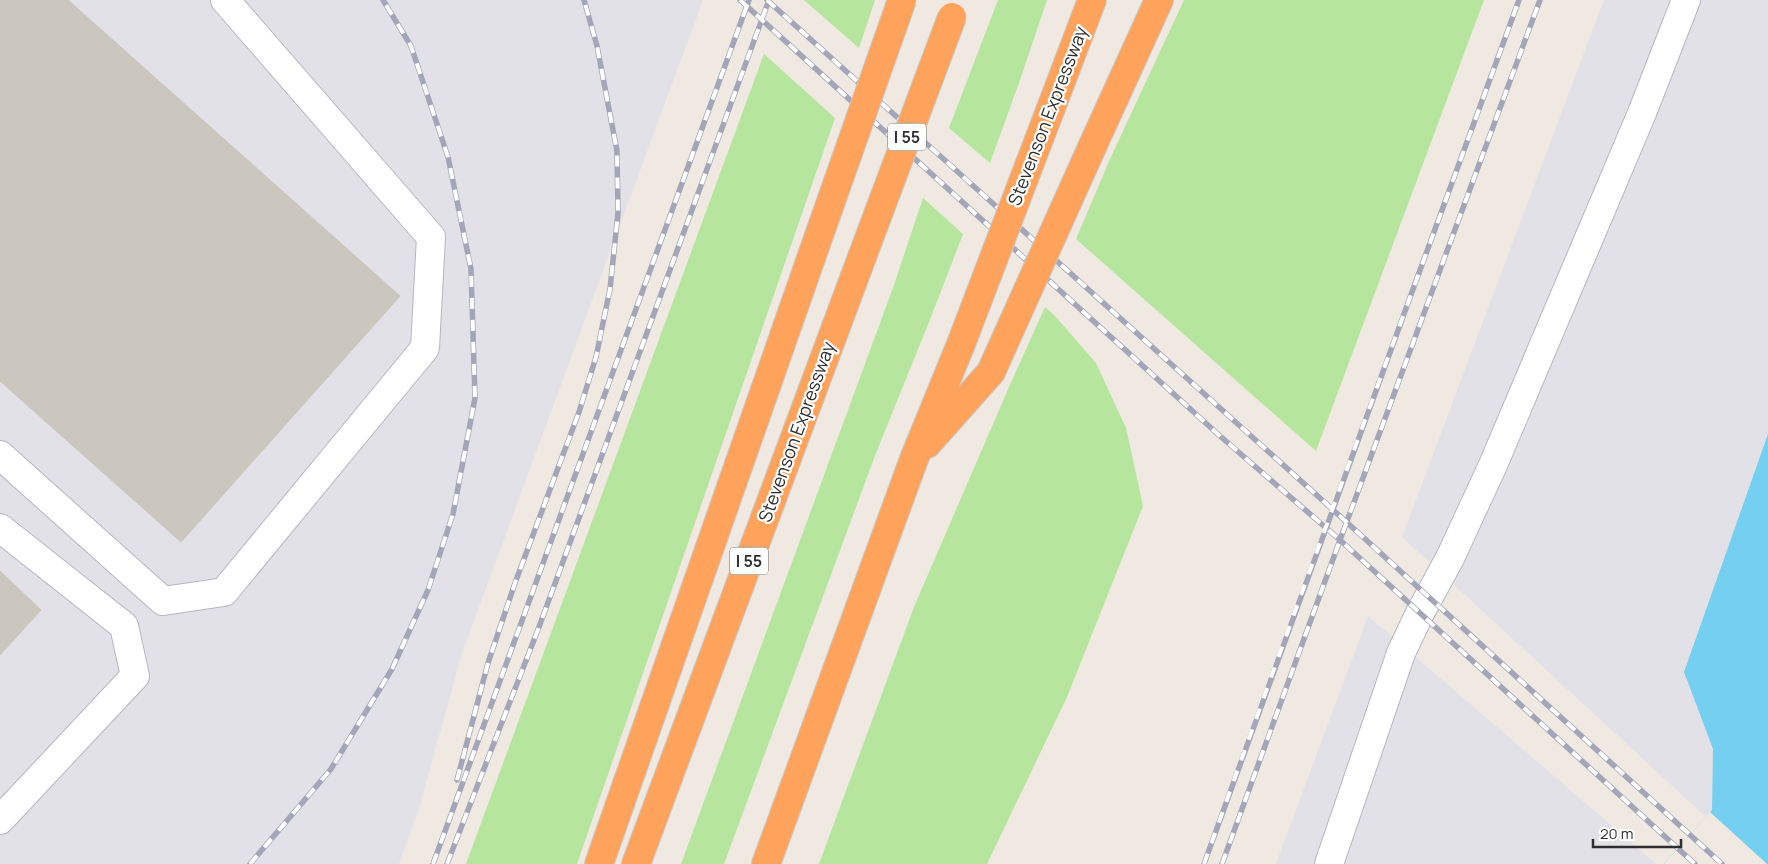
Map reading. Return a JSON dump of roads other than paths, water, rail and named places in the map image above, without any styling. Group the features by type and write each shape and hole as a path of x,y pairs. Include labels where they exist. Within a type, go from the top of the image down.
{"highway":[{"path":"599,864 902,0"},
{"name":"Stevenson Expressway","path":"914,459 961,344 1092,0"},
{"path":"766,864 914,459 992,372 1159,0"},
{"name":"Stevenson Expressway","path":"636,864 955,8"}],"lane":[{"path":"0,455 163,601 224,592 425,348 431,237 225,0"},
{"path":"1329,864 1400,653 1450,558 1493,464 1638,122 1686,0"},
{"path":"0,528 124,626 135,676 0,820"}],"water":[{"path":"1768,434 1768,864 1664,864 1712,810 1713,749 1684,672"}],"railway":[{"path":"250,864 331,769 392,669 428,590 453,514 475,398 471,269 448,157 411,46 383,0"},
{"path":"457,780 488,663 515,583 579,412 596,357 610,289 618,213 617,151 597,46 584,0"},
{"path":"740,0 1220,436 1340,540 1695,864"},
{"path":"433,864 749,0"},
{"path":"767,0 1331,508 1722,864"},
{"path":"447,864 539,627 769,0"},
{"path":"1204,864 1519,0"},
{"path":"1222,864 1540,0"}]}
